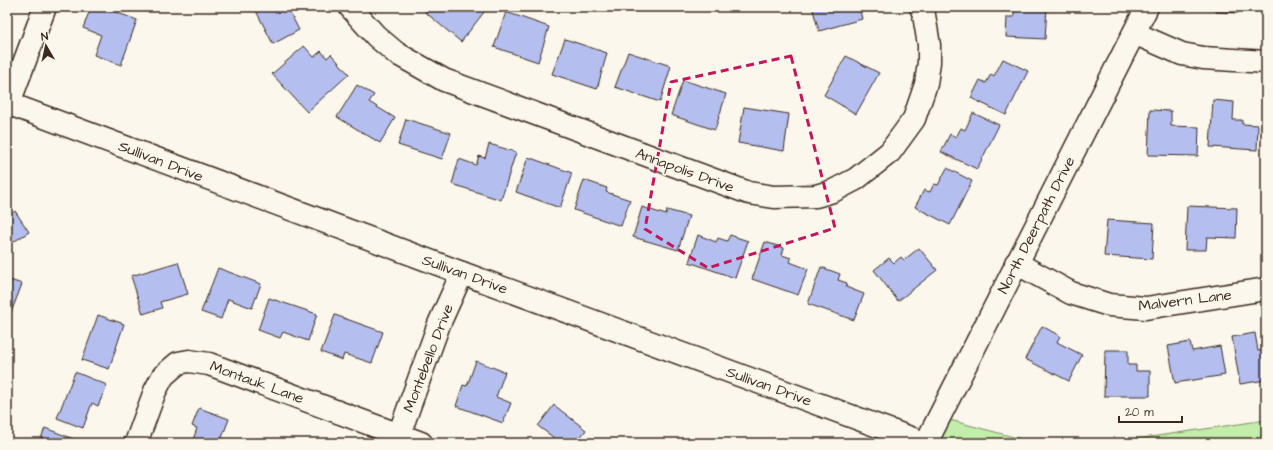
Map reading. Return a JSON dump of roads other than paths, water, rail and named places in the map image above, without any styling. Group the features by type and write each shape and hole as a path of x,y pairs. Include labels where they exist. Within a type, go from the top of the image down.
{"street":[{"path":"8,103 45,7"},
{"name":"Annapolis Drive","path":"350,7 376,36 396,53 444,80 749,193 774,197 816,196 833,191 856,179 890,152 914,119 926,84 929,62 929,45 924,15 921,7"},
{"name":"North Deerpath Drive","path":"925,443 1147,7"},
{"path":"1134,33 1182,54 1203,58 1266,62"},
{"name":"Sullivan Drive","path":"8,103 462,273 925,443"},
{"name":"Malvern Lane","path":"1016,263 1071,293 1109,305 1146,308 1266,289"},
{"name":"Montebello Drive","path":"397,439 439,324 462,273"},
{"name":"Montauk Lane","path":"136,443 155,391 163,376 178,363 189,361 209,364 397,439 421,443"}]}
